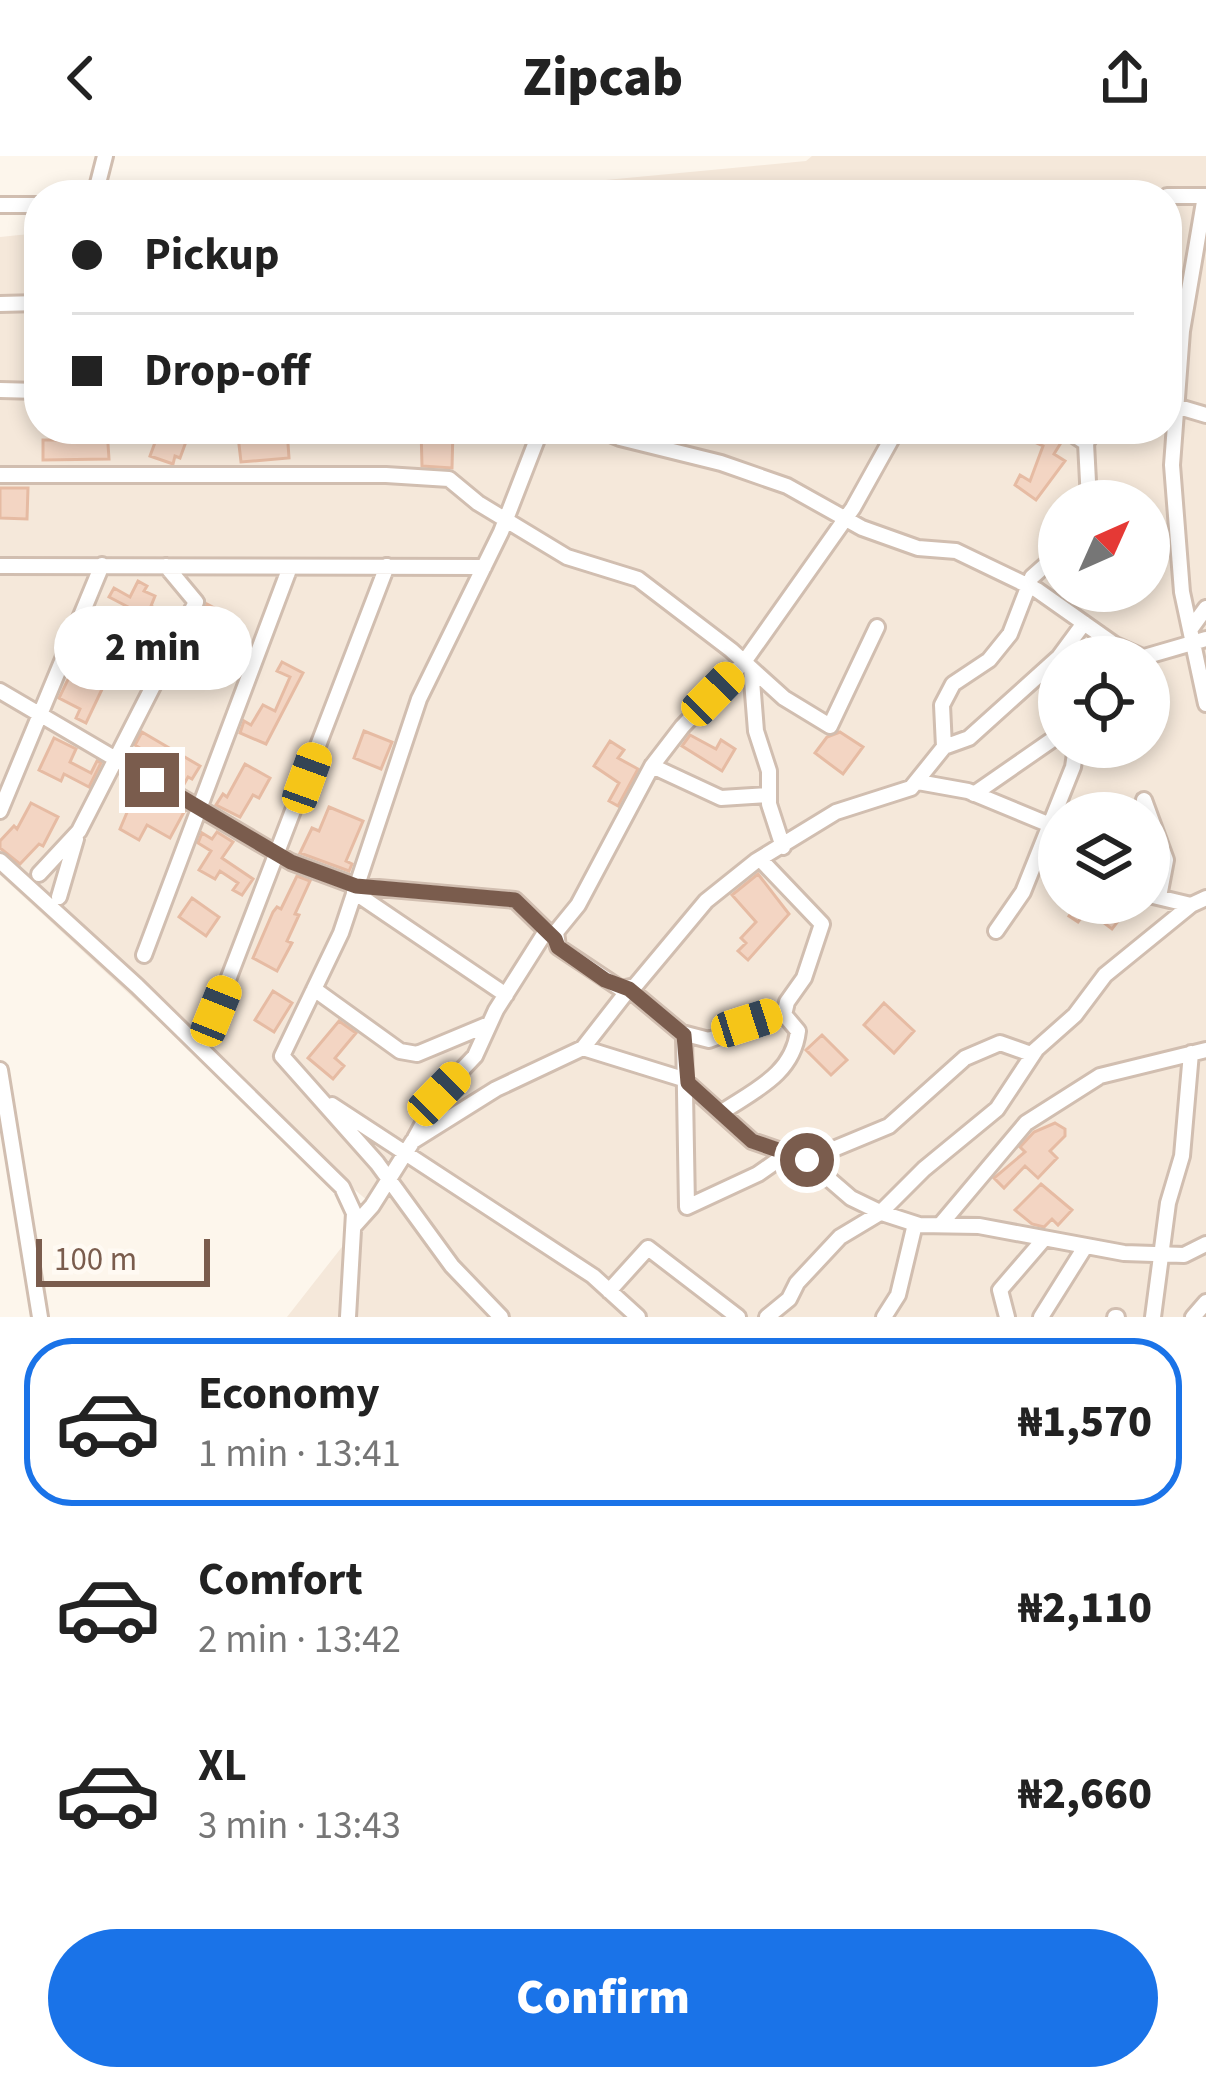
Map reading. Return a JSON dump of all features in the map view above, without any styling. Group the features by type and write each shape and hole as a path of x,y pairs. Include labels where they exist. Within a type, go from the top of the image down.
{"street":[{"path":"1182,343 1205,196"},
{"path":"501,1317 452,1266 389,1179 282,1056 341,933 419,699 484,567 535,444"},
{"path":"649,444 787,485 845,518 917,548 956,550 1028,586 1102,636"},
{"path":"354,1226 389,1179 439,1094 475,1056 506,995 578,905 652,766 682,727 748,665 888,444"},
{"path":"1086,444 1088,480"},
{"path":"1175,444 1175,529 1182,592 1197,636 1206,704"},
{"path":"0,475 449,479 567,557 638,579 784,698 830,726 878,627"},
{"path":"0,811 102,565"},
{"path":"0,586 4,566 484,567"},
{"path":"59,897 79,831 196,602 166,566"},
{"path":"216,1011 387,566"},
{"path":"144,955 290,567"},
{"path":"944,747 942,705 953,684 989,660 1010,634 1031,577 1038,571"},
{"path":"1197,636 1206,608"},
{"path":"1074,636 1084,623"},
{"path":"748,665 756,731 783,847"},
{"path":"409,1147 496,1090 584,1048 706,901 760,859 836,812 911,788 944,747 969,738 1038,676"},
{"path":"0,691 279,854 355,889 506,995"},
{"path":"974,794 1038,750"},
{"path":"652,766 722,798 769,795"},
{"path":"918,782 974,794 1038,820"},
{"path":"40,874 79,831"},
{"path":"760,859 822,924 804,979 787,1002 784,1015"},
{"path":"0,861 137,986 342,1186 354,1213 348,1317"},
{"path":"996,931 1038,862"},
{"path":"355,889 515,900 558,947 605,980 629,989 682,1033 709,1040 782,1012 798,1031 796,1052 774,1077 722,1112"},
{"path":"807,1160 889,1126 965,1058 1000,1043 1031,1054 1075,1016 1115,965 1199,901"},
{"path":"314,989 400,1051 416,1054 489,1024"},
{"path":"682,1033 688,1083 687,1208 788,1154"},
{"path":"584,1048 688,1083 752,1141 807,1160 850,1198 880,1213 915,1224 979,1226 1085,1247 1206,1255"},
{"path":"767,1317 789,1299 797,1282 839,1237 880,1213 924,1169 997,1109 1036,1050"},
{"path":"941,1224 1026,1123 1100,1076 1198,1051 1182,1156 1168,1203 1153,1317"},
{"path":"0,1070 40,1317"},
{"path":"317,1095 409,1147 593,1276 638,1317"},
{"path":"884,1317 898,1295 915,1224"},
{"path":"1007,1317 1000,1289 1044,1239"},
{"path":"1186,1254 1206,1244"},
{"path":"1041,1317 1085,1247"},
{"path":"610,1291 648,1248 738,1317"},
{"path":"1193,1317 1206,1302"}],"shaded area":[{"path":"812,156 1206,156 1206,1317 287,1317 374,1206 217,1075 0,875 0,237 24,235 24,444 1182,444 1182,180 605,180 806,161"}],"building":[{"path":"43,444 108,444 109,459 43,460"},
{"path":"154,444 185,444 173,464 150,456"},
{"path":"239,444 288,444 289,458 241,462"},
{"path":"421,444 453,444 452,468 422,466"},
{"path":"1039,444 1060,444 1054,454 1065,461 1051,480 1038,480 1036,500 1015,485 1020,475 1030,481 1043,446"},
{"path":"0,488 28,488 27,519 0,518"},
{"path":"138,581 155,596 151,606 161,611 155,621 109,597 114,588 130,597"},
{"path":"207,604 235,619 225,639 247,650 239,670 224,663 227,657 193,640"},
{"path":"282,662 303,673 266,744 240,733 244,721 251,725 263,705 275,711 290,677 277,671"},
{"path":"74,667 104,685 86,723 76,718 80,709 59,698"},
{"path":"364,731 392,742 381,769 354,758"},
{"path":"142,732 200,766 192,779 188,777 183,786 140,757 143,750 135,745"},
{"path":"840,732 863,747 843,774 815,753 827,737"},
{"path":"690,735 716,749 721,740 735,749 722,771 682,746"},
{"path":"54,738 76,749 70,762 91,773 97,761 101,763 89,787 64,774 61,781 39,770"},
{"path":"610,741 624,750 618,758 638,769 618,806 609,801 619,783 594,766"},
{"path":"245,764 270,778 240,817 216,805 223,794 227,797"},
{"path":"154,795 184,812 170,838 147,825 139,840 120,829 131,803 144,811"},
{"path":"31,803 58,817 43,846 39,844 20,864 0,848 0,841 14,826 17,829"},
{"path":"329,807 363,821 346,861 352,864 349,871 300,853 312,828 319,831"},
{"path":"217,832 233,842 222,858 253,879 242,895 233,890 238,883 220,871 215,879 199,870 211,851 198,843 202,833 212,839"},
{"path":"758,874 789,914 748,960 738,951 746,943 741,938 756,922 732,895"},
{"path":"297,876 310,881 287,941 292,943 277,971 253,958 273,912 281,909"},
{"path":"192,898 219,917 206,936 179,917"},
{"path":"273,991 292,1003 274,1032 255,1020"},
{"path":"884,1003 914,1031 894,1053 864,1025"},
{"path":"339,1021 356,1033 335,1058 344,1066 333,1079 308,1058"},
{"path":"822,1035 847,1060 831,1075 806,1050"},
{"path":"1055,1123 1065,1129 1065,1136 1050,1151 1057,1158 1038,1178 1025,1166 1004,1188 994,1178 1025,1152 1020,1147 1034,1132"},
{"path":"1041,1184 1072,1210 1058,1225 1052,1219 1044,1227 1032,1224 1015,1210"}],"route":[{"path":"152,780 291,862 356,886 515,900 558,947 605,980 629,989 684,1035 688,1083 752,1141 807,1160"}]}
